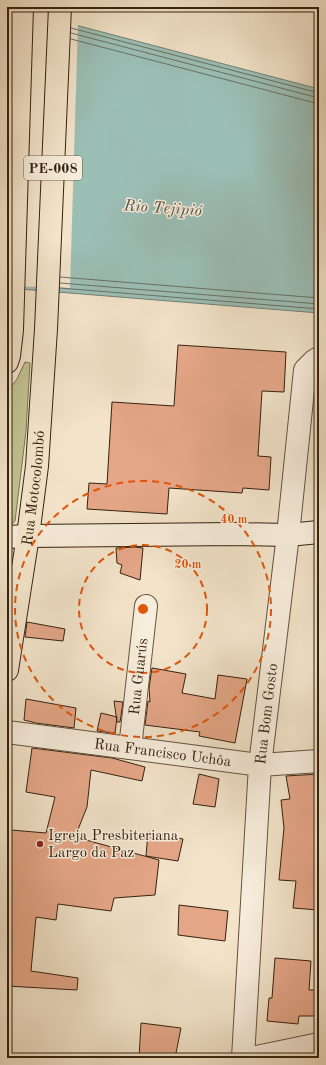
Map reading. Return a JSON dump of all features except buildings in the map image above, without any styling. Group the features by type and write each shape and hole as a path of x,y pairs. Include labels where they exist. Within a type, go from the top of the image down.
{"highway":[{"name":"PE-008","path":"7,362 12,330 22,7"},
{"name":"Rua Motocolombó","path":"7,670 28,536 37,466 46,330 60,7"}],"street":[{"name":"Rua Bom Gosto","path":"243,1058 260,765 288,535 312,364"},
{"path":"7,537 234,534 288,535 319,532"},
{"name":"Rua Guarús","path":"130,748 146,606"},
{"name":"Rua Francisco Uchôa","path":"7,732 260,765 319,761"},
{"path":"251,1058 319,1044"}],"green space":[{"path":"25,362 30,363 26,431 15,521 11,525 7,526 7,392 17,379"}],"water":[{"name":"Rio Tejipió","path":"7,7 319,89 319,313 7,288"}],"pier":[{"path":"7,7 16,7 78,23 70,288 7,286"}],"place":[{"name":"Igreja Presbiteriana Largo da Paz","path":"40,844"}]}
